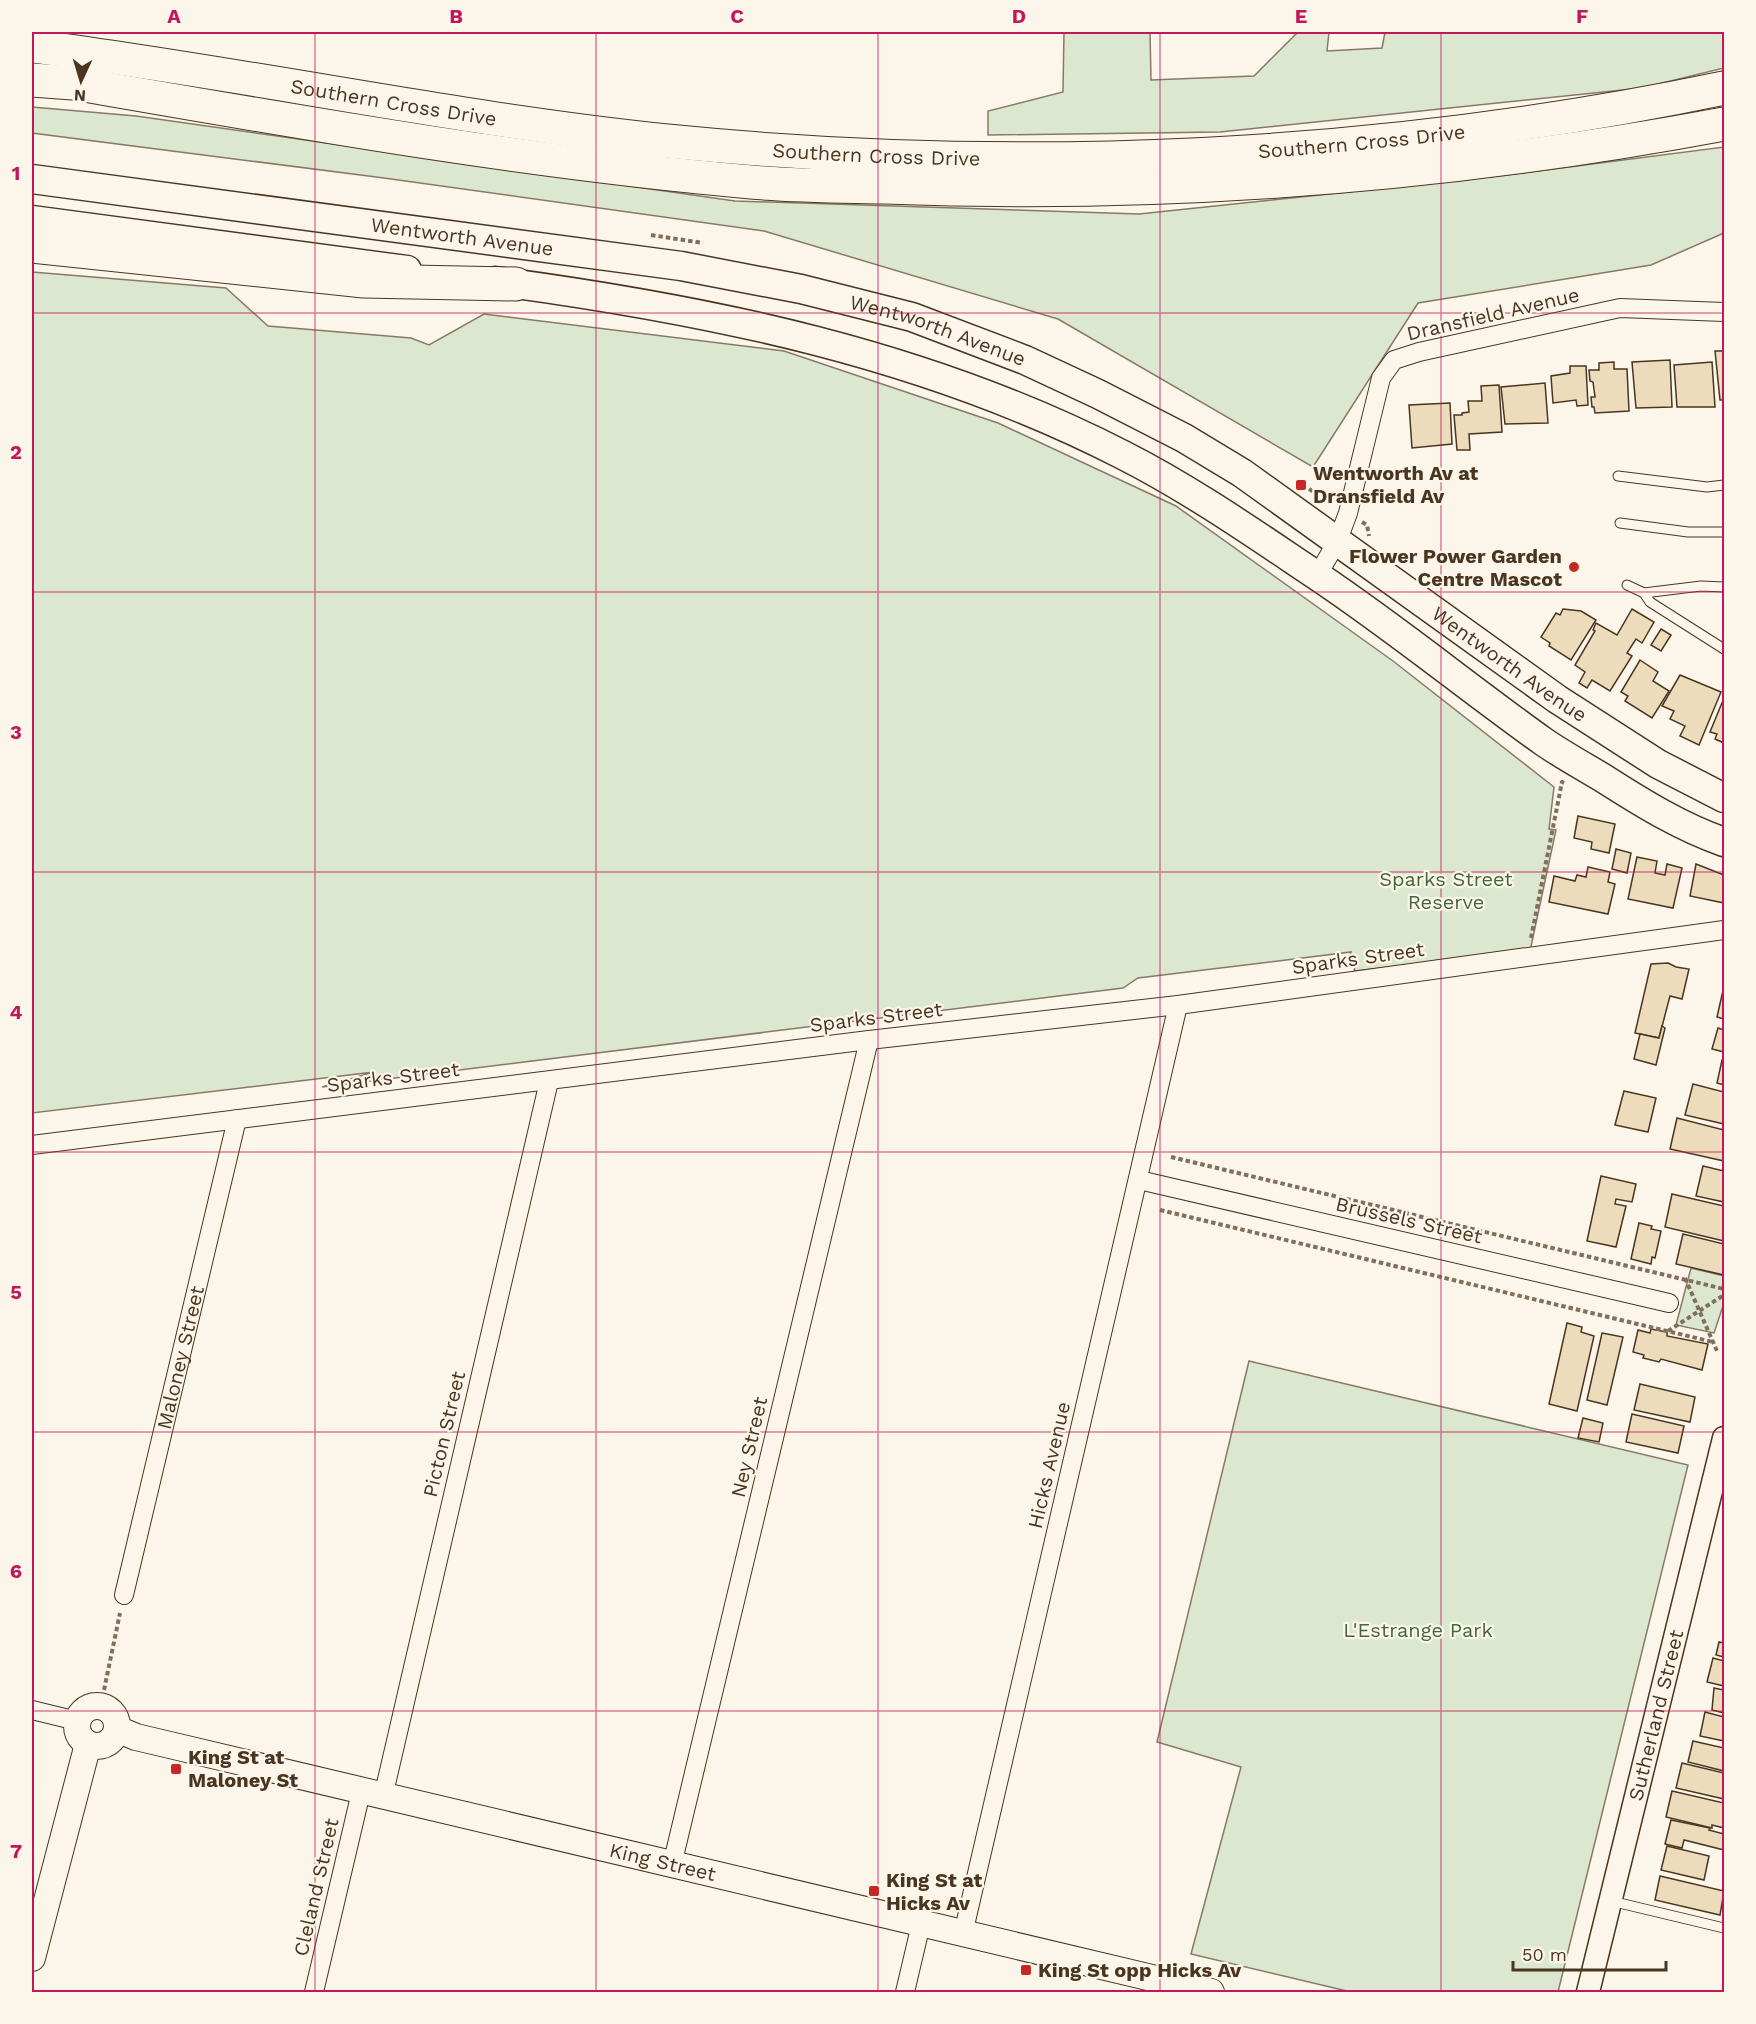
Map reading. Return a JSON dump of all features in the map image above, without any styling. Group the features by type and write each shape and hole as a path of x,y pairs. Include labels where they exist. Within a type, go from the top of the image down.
{"highway":[{"name":"Southern Cross Drive","path":"32,46 122,57 470,115 666,141 843,155 1029,159 1192,155 1345,145 1503,127 1633,107 1725,88"},
{"name":"Southern Cross Drive","path":"32,80 73,83 485,151 619,169 755,182 942,189 1102,190 1301,181 1464,165 1725,124"},
{"path":"32,246 364,281 516,284"}],"main road":[{"name":"Wentworth Avenue","path":"32,179 681,266 801,289 912,317 1025,360 1184,438 1242,473 1338,540 1557,699 1658,764 1725,798"},
{"name":"Wentworth Avenue","path":"32,220 516,284 683,311 811,338 880,357 952,381 1037,415 1124,455 1195,497 1317,576 1436,660 1546,743 1655,811 1717,842"},
{"path":"100,1706 107,1708 113,1714 117,1729 115,1736 104,1745 88,1744 78,1734 77,1721 86,1709 100,1706"},
{"name":"King Street","path":"117,1729 136,1737 372,1794 1208,1992"},
{"path":"32,1952 88,1744"}],"street":[{"name":"Dransfield Avenue","path":"1317,576 1338,540 1355,487 1381,378 1394,360 1419,352 1620,308 1725,312"},
{"name":"Sparks Street","path":"32,1145 869,1040 1178,1005 1725,930"},
{"name":"Hicks Avenue","path":"963,1934 1178,1005"},
{"name":"Ney Street","path":"672,1865 869,1040"},
{"name":"Picton Street","path":"372,1794 549,1081"},
{"name":"Maloney Street","path":"124,1595 237,1119"},
{"name":"Brussels Street","path":"1139,1180 1669,1303"},
{"name":"Sutherland Street","path":"1588,1992 1725,1438"},
{"path":"32,1710 77,1721"},
{"name":"Cleland Street","path":"314,1992 372,1794"},
{"path":"905,1992 921,1924"}],"lane":[{"path":"1618,476 1707,487 1725,485"},
{"path":"1620,523 1688,532 1725,532"},
{"path":"1627,585 1644,593 1650,602 1725,649"},
{"path":"1644,593 1701,586 1725,587"},
{"path":"1611,1901 1725,1928"}],"path":[{"path":"1531,945 1531,933 1562,782"},
{"path":"1171,1156 1725,1288"},
{"path":"1160,1210 1713,1342"},
{"path":"1685,1278 1716,1352"},
{"path":"1668,1331 1725,1295"},
{"path":"104,1690 124,1595"}],"green space":[{"path":"1064,32 1150,32 1151,80 1254,76 1298,32 1329,32 1327,51 1382,48 1385,32 1724,32 1724,68 1642,88 1220,132 988,135 988,111 1063,92"},
{"path":"32,107 136,116 735,201 1139,214 1498,176 1724,147 1724,233 1651,265 1418,303 1313,467 1058,319 764,231 384,178 32,133"},
{"name":"Sparks Street Reserve","path":"32,272 226,288 268,326 411,338 429,345 484,314 784,351 998,423 1176,506 1393,661 1554,787 1549,829 1556,830 1530,951 1354,971 1357,959 1349,960 1351,952 1138,978 1123,988 322,1087 374,1072 32,1113"},
{"path":"1691,1268 1724,1276 1724,1303 1714,1333 1676,1325"},
{"name":"L'Estrange Park","path":"1249,1361 1688,1465 1558,1992 1351,1992 1191,1954 1241,1767 1157,1742"}],"building":[{"path":"1715,351 1724,351 1724,400 1720,400"},
{"path":"1670,360 1672,407 1636,408 1632,362"},
{"path":"1614,362 1614,369 1627,369 1629,411 1595,413 1591,397 1595,397 1593,382 1590,381 1589,370 1599,370 1599,363"},
{"path":"1712,362 1715,407 1677,407 1674,365"},
{"path":"1570,366 1586,366 1588,405 1577,406 1576,400 1553,403 1551,376 1570,373"},
{"path":"1545,383 1548,423 1505,424 1501,387"},
{"path":"1499,385 1502,432 1469,434 1470,450 1457,450 1454,415 1469,412 1468,401 1482,401 1481,386"},
{"path":"1450,403 1452,444 1412,448 1409,405"},
{"path":"1563,609 1581,611 1596,620 1571,660 1549,646 1550,643 1541,637 1556,613 1560,615"},
{"path":"1632,609 1654,622 1642,643 1636,639 1627,653 1632,656 1610,691 1592,680 1587,688 1579,683 1585,672 1575,665 1595,631 1593,630 1596,623 1617,635"},
{"path":"1661,629 1671,635 1661,651 1651,645"},
{"path":"1640,660 1658,672 1653,681 1669,691 1652,718 1625,701 1628,696 1621,692"},
{"path":"1680,675 1721,692 1699,745 1680,736 1685,726 1670,719 1674,711 1662,706"},
{"path":"1724,698 1724,743 1715,739 1717,734 1710,732"},
{"path":"1578,816 1615,824 1609,853 1591,849 1592,842 1574,838"},
{"path":"1616,849 1631,853 1627,873 1612,869"},
{"path":"1637,857 1657,861 1655,873 1665,875 1667,864 1682,868 1673,908 1628,899"},
{"path":"1696,864 1724,875 1724,903 1690,896"},
{"path":"1588,867 1610,872 1608,882 1615,884 1608,914 1549,902 1554,876 1575,881 1577,875 1586,877"},
{"path":"1668,963 1689,969 1682,999 1670,996 1659,1038 1635,1033 1651,964"},
{"path":"1724,986 1724,1019 1717,1017"},
{"path":"1662,1026 1665,1028 1656,1065 1634,1059 1640,1034 1659,1038"},
{"path":"1718,1028 1724,1030 1724,1052 1712,1049"},
{"path":"1722,1060 1724,1061 1724,1085 1717,1083"},
{"path":"1693,1084 1724,1092 1724,1124 1685,1115"},
{"path":"1624,1091 1656,1098 1648,1132 1615,1125"},
{"path":"1677,1118 1724,1130 1724,1161 1670,1149"},
{"path":"1703,1166 1724,1171 1724,1202 1696,1196"},
{"path":"1601,1176 1636,1184 1632,1202 1616,1199 1615,1204 1626,1206 1616,1247 1587,1241"},
{"path":"1672,1194 1724,1206 1724,1241 1665,1227"},
{"path":"1639,1223 1661,1231 1655,1258 1652,1257 1651,1264 1631,1259"},
{"path":"1683,1234 1724,1244 1724,1275 1676,1264"},
{"path":"1567,1323 1582,1327 1581,1332 1594,1336 1577,1411 1549,1404"},
{"path":"1651,1329 1667,1332 1667,1336 1708,1344 1702,1370 1661,1359 1659,1362 1643,1358 1644,1355 1633,1352 1638,1330 1650,1333"},
{"path":"1602,1333 1623,1337 1607,1405 1587,1400"},
{"path":"1640,1384 1695,1397 1690,1422 1634,1410"},
{"path":"1632,1414 1684,1426 1678,1453 1626,1442"},
{"path":"1583,1418 1603,1423 1599,1442 1578,1438"},
{"path":"1719,1642 1724,1643 1724,1657 1716,1655"},
{"path":"1713,1658 1724,1661 1724,1686 1707,1682"},
{"path":"1714,1688 1724,1690 1724,1713 1712,1710"},
{"path":"1705,1712 1724,1717 1724,1741 1700,1736"},
{"path":"1693,1741 1724,1748 1724,1771 1688,1762"},
{"path":"1682,1763 1724,1773 1724,1799 1676,1788"},
{"path":"1672,1791 1724,1803 1724,1828 1712,1825 1712,1828 1666,1817"},
{"path":"1671,1820 1710,1828 1709,1830 1724,1834 1724,1850 1684,1840 1682,1848 1665,1844"},
{"path":"1667,1846 1709,1856 1704,1880 1661,1870"},
{"path":"1660,1876 1724,1891 1720,1915 1655,1900"}],"place":[{"name":"Wentworth Av at Dransfield Av","path":"1301,485"},
{"name":"Flower Power Garden Centre Mascot","path":"1574,567"},
{"name":"King St at Maloney St","path":"176,1769"},
{"name":"King St at Hicks Av","path":"874,1891"},
{"name":"King St opp Hicks Av","path":"1026,1970"}]}
